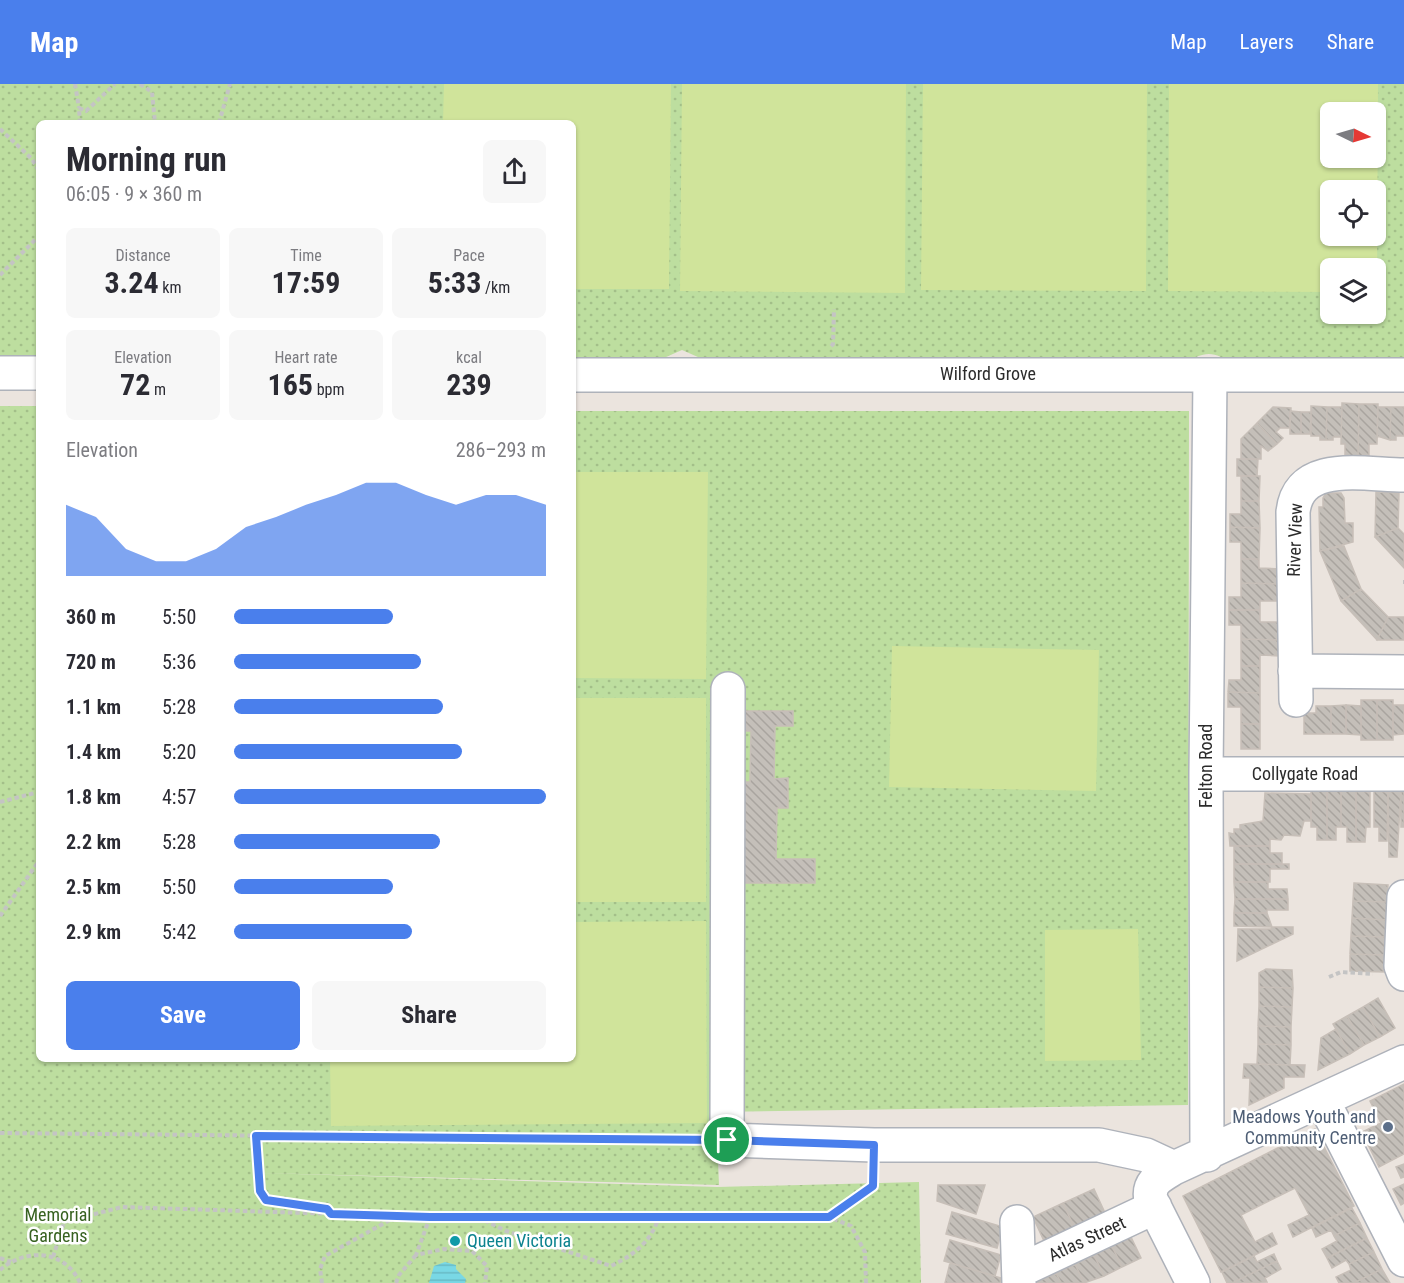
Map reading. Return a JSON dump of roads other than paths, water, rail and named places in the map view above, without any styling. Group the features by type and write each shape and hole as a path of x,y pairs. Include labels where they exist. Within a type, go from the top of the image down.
{"street":[{"path":"0,373 36,373"},
{"name":"Wilford Grove","path":"576,375 806,373 1404,375"},
{"name":"Felton Road","path":"1207,1155 1206,774 1210,376"},
{"name":"River View","path":"1404,475 1322,475 1304,484 1298,493 1293,512 1296,685 1404,672"},
{"path":"728,689 727,1140 874,1145 1099,1145 1146,1155 1174,1168"},
{"name":"Collygate Road","path":"1206,774 1404,774"},
{"path":"1394,974 1401,966 1404,897"},
{"path":"1193,1283 1155,1207 1150,1188 1155,1181 1174,1168 1207,1155 1404,1062"},
{"path":"1323,1101 1404,1260"},
{"name":"Atlas Street","path":"1017,1222 1019,1277 1155,1207"}],"water":[{"path":"445,1262 456,1265 456,1269 466,1279 465,1283 429,1283 434,1266"}],"place":[{"name":"Meadows Youth and Community Centre","path":"1388,1127"},
{"name":"Queen Victoria","path":"455,1241"}],"park label":[{"name":"Memorial Gardens","path":"58,1225"}]}
